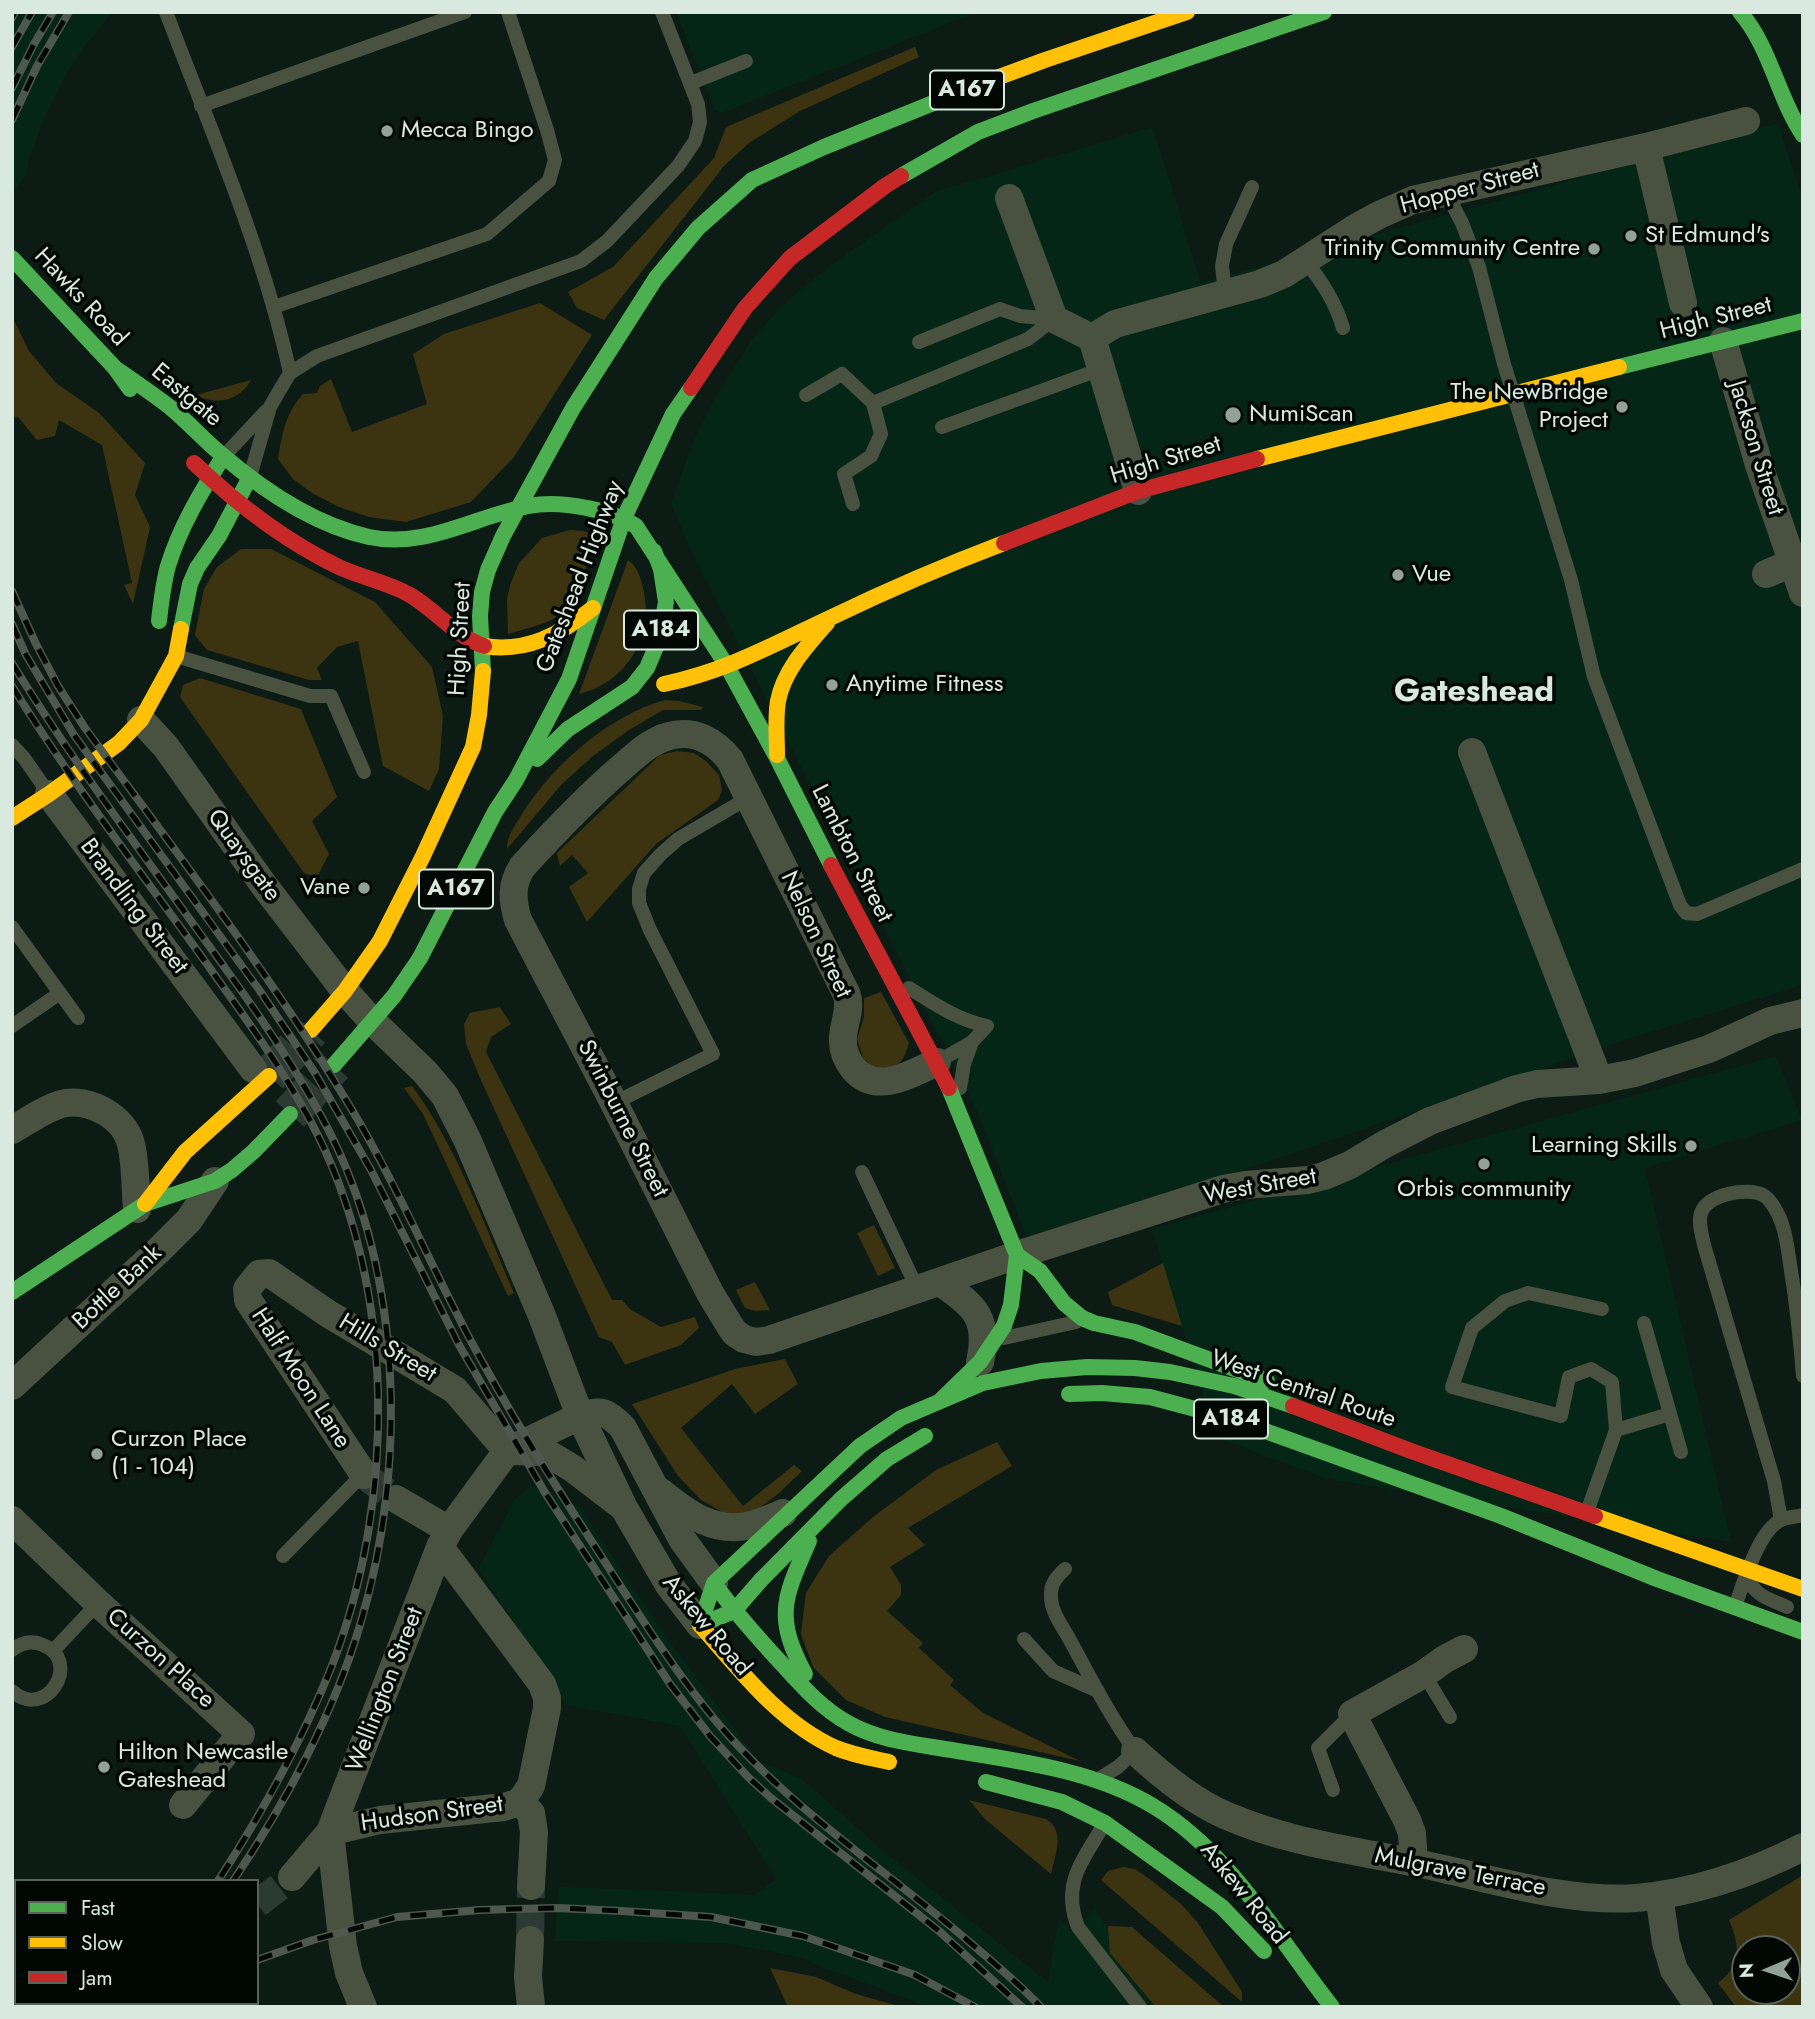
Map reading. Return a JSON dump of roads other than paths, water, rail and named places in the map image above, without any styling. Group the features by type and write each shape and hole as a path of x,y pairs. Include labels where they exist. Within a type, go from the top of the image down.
{"main road":[{"name":"A167","path":"520,508 573,408 656,278 698,228 752,180 941,99 1187,12"},
{"name":"Gateshead Highway","path":"334,1065 394,996 420,958 495,812 516,780 569,679 624,518 673,414 745,308 790,258 885,186 978,132 1045,106 1324,12"},
{"path":"1740,12 1761,38 1786,105 1803,135"},
{"name":"Hawks Road","path":"12,258 115,368"},
{"name":"High Street","path":"619,696 697,677 727,666 969,556 1138,491 1270,454 1803,321"},
{"name":"Eastgate","path":"115,368 165,404 250,478 318,518 351,531 388,539 432,536 520,508 544,504 599,510 624,518"},
{"name":"Eastgate","path":"115,368 141,405"},
{"name":"Eastgate","path":"181,450 236,501 292,541 342,568 415,598 470,641 483,647"},
{"path":"157,636 168,568 180,535 197,498 224,456"},
{"path":"12,818 119,743 141,720 176,656 190,584 197,568 219,536 250,478"},
{"name":"High Street","path":"345,991 380,941 473,747 480,715 483,673 480,616 482,592 488,570 503,536 520,508"},
{"name":"A184","path":"516,780 568,729 619,696 640,678 652,657 659,640 666,602 661,569 654,551 636,526 624,518"},
{"path":"261,539 292,541"},
{"path":"206,555 238,541"},
{"name":"Lambton Street","path":"654,551 727,666 778,758 857,917 937,1062"},
{"path":"688,604 715,620"},
{"path":"483,647 515,648 551,638 593,608"},
{"path":"760,634 832,616"},
{"path":"778,758 780,691 797,660 832,616"},
{"path":"154,664 156,692"},
{"path":"664,684 696,693"},
{"path":"736,712 761,728"},
{"name":"A167","path":"311,1030 345,991"},
{"path":"937,1062 959,1108 1017,1255 1011,1305 1004,1326 988,1351 941,1400"},
{"path":"141,1207 186,1152 261,1072"},
{"path":"12,1292 141,1207 215,1181 254,1151 290,1114"},
{"path":"1017,1255 1034,1266 1058,1298 1085,1320 1157,1339 1294,1391 1411,1451"},
{"name":"West Central Route","path":"700,1625 714,1583 860,1446 901,1418 982,1383 1041,1371 1087,1367 1170,1372 1234,1386 1803,1589"},
{"name":"West Central Route","path":"1055,1395 1102,1393 1150,1397 1229,1418 1501,1516 1657,1579 1803,1632"},
{"path":"700,1625 734,1611 841,1499 887,1459 941,1427"},
{"path":"817,1523 789,1587 784,1607 784,1626 798,1663 824,1705"},
{"name":"Askew Road","path":"714,1583 734,1611 787,1669 844,1721 877,1736 1061,1772 1110,1785 1169,1816 1198,1839 1235,1878 1332,2007"},
{"name":"Askew Road","path":"700,1625 796,1724 817,1738 850,1753 902,1765"},
{"name":"Askew Road","path":"971,1779 1062,1802 1105,1823 1222,1908 1270,1958"}],"street":[{"name":"Hopper Street","path":"1092,338 1115,324 1259,284 1284,274 1380,215 1413,200 1646,147 1746,121"},
{"path":"1646,147 1683,303"},
{"path":"1009,198 1054,319 1092,338 1138,491"},
{"name":"Jackson Street","path":"1723,341 1743,414 1803,593"},
{"path":"1766,574 1792,563"},
{"name":"Quaysgate","path":"141,720 166,747 263,884 345,991"},
{"name":"Nelson Street","path":"514,884 522,867 567,817 653,743 666,736 678,734 698,736 711,741 730,760 846,995 849,1009 843,1037 851,1065 866,1079 886,1082 909,1076 937,1062"},
{"path":"1472,752 1600,1080"},
{"name":"Brandling Street","path":"49,794 261,1072"},
{"name":"Swinburne Street","path":"514,884 514,904 518,920 614,1102 709,1293 735,1333 751,1341"},
{"name":"Askew Road","path":"345,991 445,1096 467,1139 541,1316 592,1414 624,1508 669,1585 700,1625"},
{"name":"West Street","path":"751,1341 769,1340 1017,1255 1223,1189 1324,1176 1350,1165 1430,1121 1516,1089 1537,1084 1600,1080 1634,1073 1709,1049 1770,1021 1803,1013"},
{"path":"12,1130 64,1103 82,1103 100,1108 126,1131 131,1142 141,1207"},
{"name":"Bottle Bank","path":"12,1387 189,1220 215,1181"},
{"name":"Hills Street","path":"253,1281 259,1273 269,1273 327,1313 455,1390 507,1451"},
{"name":"Half Moon Lane","path":"253,1281 247,1289 248,1300 364,1475"},
{"path":"929,1286 966,1301 980,1320 984,1345 988,1351"},
{"path":"507,1451 592,1414"},
{"name":"Askew Road","path":"592,1414 614,1419 624,1428 682,1539 714,1583"},
{"path":"507,1451 541,1452 552,1456 624,1508"},
{"name":"Wellington Street","path":"330,1832 444,1539 507,1451"},
{"name":"Askew Road","path":"656,1488 694,1517 721,1527 751,1525 789,1511"},
{"path":"396,1499 444,1539"},
{"name":"Curzon Place","path":"12,1520 241,1734 183,1797"},
{"name":"Hudson Street","path":"330,1832 380,1820 505,1807 520,1802 531,1786 547,1698 542,1684 444,1539"},
{"path":"1414,1863 1414,1845 1407,1820 1352,1714 1464,1649"},
{"name":"Mulgrave Terrace","path":"1135,1751 1201,1802 1255,1827 1313,1844 1584,1897 1605,1899 1659,1895 1721,1880 1803,1847"},
{"path":"520,1802 531,1813 534,1832 531,1886"},
{"path":"292,1877 330,1832"},
{"path":"330,1832 343,1946 349,1973 363,2007"},
{"path":"1659,1895 1666,1943 1674,1970 1699,2007"},
{"path":"530,1940 528,1977 531,2007"}],"lane":[{"path":"166,12 259,258 290,373"},
{"path":"201,106 465,12"},
{"path":"274,307 487,234 549,181 555,160 508,12"},
{"path":"224,456 270,407 290,373 317,356 581,261 607,241 678,166 695,141 700,122 691,83 662,12"},
{"path":"691,83 746,61"},
{"path":"1224,292 1222,266 1226,244 1252,187"},
{"path":"1446,192 1472,244 1513,393 1571,580 1594,677 1680,905 1686,913 1697,914 1803,869"},
{"path":"1306,261 1330,294 1343,328"},
{"path":"919,342 1000,309 1020,316 1054,319"},
{"path":"873,403 1028,339 1054,319"},
{"path":"942,427 1101,369"},
{"path":"806,395 842,374 873,403 881,434 871,456 844,474 853,504"},
{"path":"250,478 270,407"},
{"path":"176,656 310,696 331,696 364,772"},
{"name":"Brandling Street","path":"12,745 49,794"},
{"path":"614,1102 713,1054 650,930 639,903 639,889 644,873 678,839 748,798"},
{"path":"12,927 78,1018"},
{"path":"888,974 942,1009 967,1022 987,1026 972,1042 937,1062"},
{"path":"12,1026 60,993"},
{"path":"959,1108 964,1064 972,1042"},
{"path":"862,1172 929,1286"},
{"path":"1781,1520 1774,1481 1704,1245 1700,1214 1715,1199 1739,1192 1760,1194 1767,1198 1780,1216 1798,1312 1803,1376"},
{"path":"1587,1513 1616,1430 1612,1382 1591,1369 1569,1377 1562,1416 1452,1387 1472,1328 1505,1301 1528,1293 1602,1309"},
{"path":"988,1351 1085,1320"},
{"path":"1644,1323 1681,1452"},
{"path":"1616,1430 1670,1414"},
{"path":"283,1556 364,1475"},
{"path":"1734,1607 1769,1530 1781,1520 1803,1515"},
{"path":"1065,1569 1051,1588 1052,1605 1119,1728 1135,1751 1109,1774 1090,1780"},
{"path":"1749,1571 1751,1587 1757,1593 1803,1615"},
{"path":"53,1651 98,1603"},
{"path":"1024,1639 1053,1671 1098,1691"},
{"path":"12,1650 29,1642 39,1643 53,1651 60,1663 58,1683 44,1697 24,1698 12,1690"},
{"path":"1424,1674 1450,1717"},
{"path":"1333,1790 1318,1748 1352,1714"},
{"path":"1105,1823 1077,1870 1072,1885 1072,1912 1078,1927 1140,2007"}],"tunnel":[{"path":"269,1076 311,1030"},
{"path":"290,1114 334,1065"},
{"path":"364,1475 396,1499"},
{"path":"259,1902 292,1877"},
{"path":"530,1940 531,1886"}],"railway":[{"path":"12,18 15,12"},
{"path":"12,47 32,12"},
{"path":"12,88 53,12"},
{"path":"12,120 37,66 69,12"},
{"path":"12,591 58,686 85,728 226,921 327,1069 373,1147 472,1343 516,1420 633,1606 688,1686 733,1741 800,1805 946,1922 1041,2007"},
{"path":"12,624 26,655 74,735 260,991 315,1073 371,1170 459,1345 544,1491 670,1684 710,1736 749,1778 939,1931 1022,2007"},
{"path":"12,663 79,766 231,976 307,1090 348,1172 368,1234 382,1298 390,1365 391,1431 386,1498 376,1563 360,1625 337,1691 289,1789 234,1879"},
{"path":"12,686 82,791 274,1060 311,1122 339,1185 360,1252 373,1321 378,1392 376,1464 368,1534 353,1603 331,1668 294,1750 219,1879"},
{"path":"259,1959 313,1940 397,1917 513,1909 622,1911 711,1917 803,1936 915,1975 975,2007"}],"place":[{"name":"Mecca Bingo","path":"387,131"},
{"name":"St Edmund's","path":"1631,236"},
{"name":"Trinity Community Centre","path":"1594,249"},
{"name":"The NewBridge Project","path":"1622,407"},
{"name":"NumiScan","path":"1233,415"},
{"name":"Vue","path":"1398,575"},
{"name":"Anytime Fitness","path":"832,685"},
{"name":"Vane","path":"364,888"},
{"name":"Learning Skills","path":"1691,1146"},
{"name":"Orbis community","path":"1484,1164"},
{"name":"Curzon Place (1 - 104)","path":"97,1454"},
{"name":"Hilton Newcastle Gateshead","path":"104,1767"}],"district":[{"name":"Gateshead","path":"1474,693"}]}
